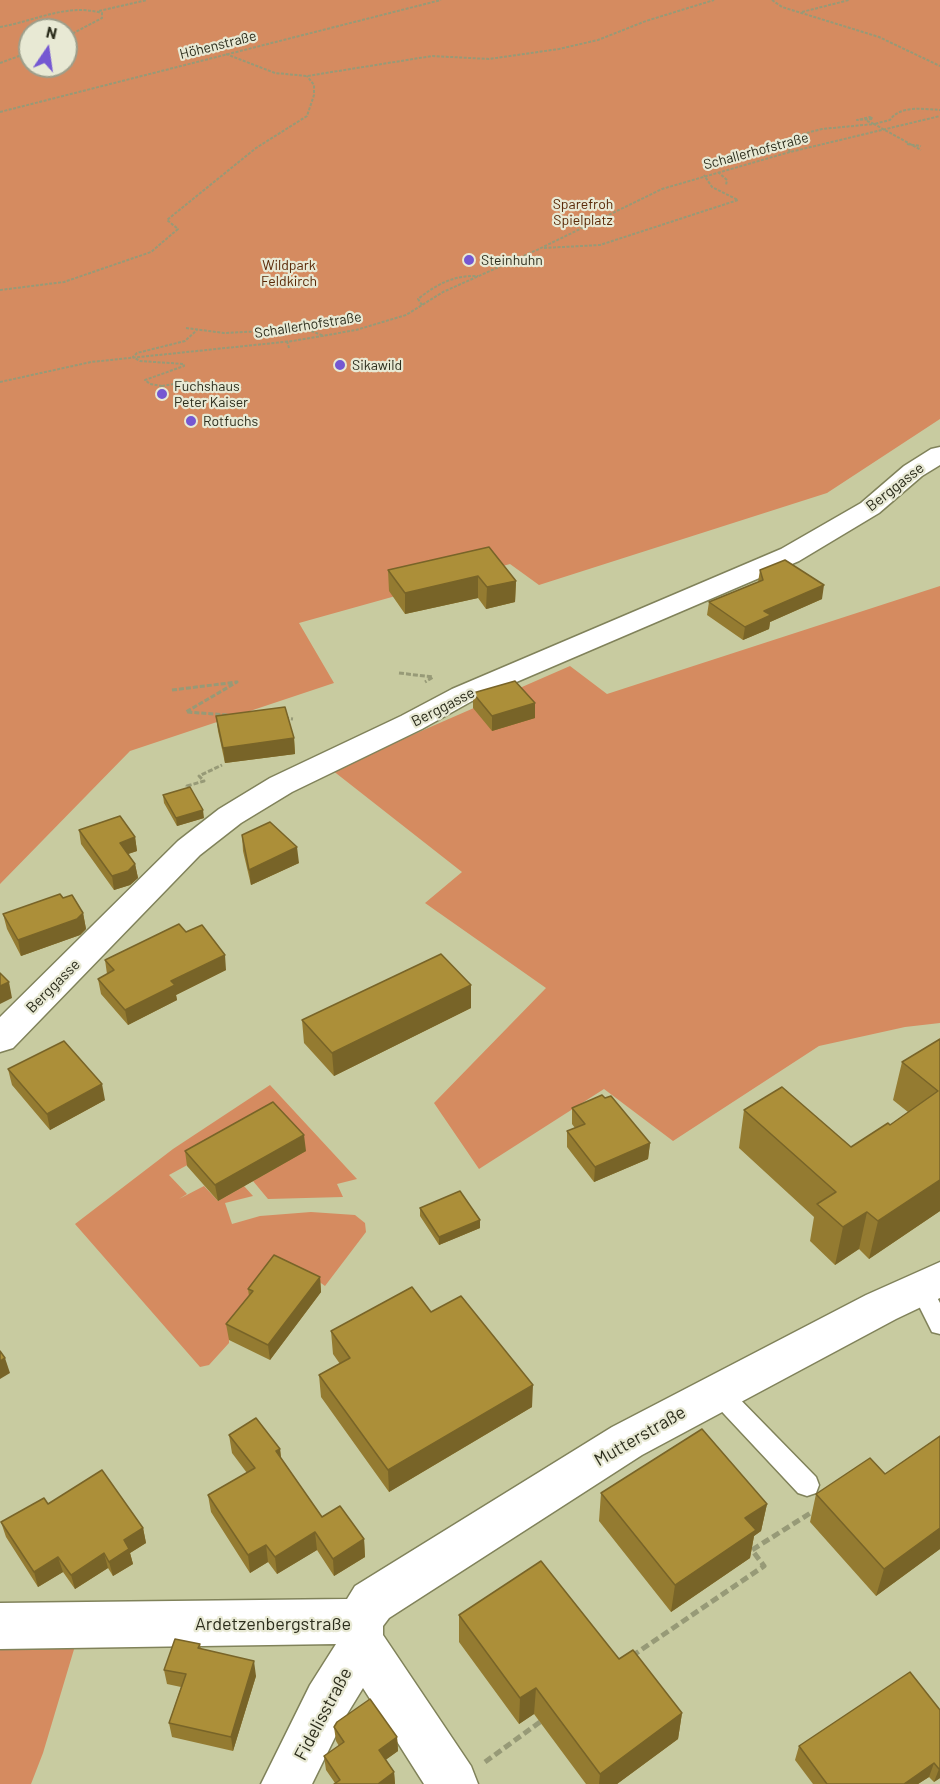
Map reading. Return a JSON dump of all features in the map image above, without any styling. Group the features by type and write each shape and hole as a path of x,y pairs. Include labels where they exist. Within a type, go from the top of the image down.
{"street":[{"name":"Berggasse","path":"0,1039 95,944 126,909 189,848 256,799 431,714 462,695 790,555 870,508 913,471 940,454"},
{"name":"Mutterstraße","path":"361,1633 372,1602 627,1441 930,1284"},
{"name":"Ardetzenbergstraße","path":"0,1626 361,1633 464,1777"},
{"name":"Fidelisstraße","path":"286,1784 361,1633"}],"lane":[{"path":"930,1284 940,1325"},
{"path":"719,1393 807,1485"}],"path":[{"path":"0,27 72,9 99,11 147,0"},
{"name":"Höhenstraße","path":"0,112 441,0"},
{"path":"226,54 275,73 307,76 432,56 489,59 559,49 598,40 646,21 714,0"},
{"path":"772,0 782,7 879,37 940,66"},
{"path":"801,13 849,0"},
{"path":"78,31 102,18 102,13 99,11"},
{"path":"0,63 18,56"},
{"path":"0,290 64,282 151,252 178,229 167,220 256,148 307,116 314,94 314,85 307,76"},
{"path":"789,152 787,147 795,136 822,129 874,124 890,120 894,114 911,109 940,110"},
{"name":"Schallerhofstraße","path":"0,382 91,362 287,341 356,330 406,315 442,292 539,249 662,189 717,171 789,152 940,116"},
{"path":"867,121 907,144 913,142 923,147"},
{"path":"717,171 726,178 726,185"},
{"path":"539,249 600,245 738,200 712,187 704,175"},
{"path":"423,304 418,299 446,279 462,274 479,276"},
{"path":"186,328 223,333 299,327 320,331 324,336"},
{"path":"190,392 187,382 161,388 145,380 184,366 184,364 140,361 133,357 137,353 185,341 197,330"},
{"path":"287,341 289,348"},
{"path":"172,690 237,682 186,712 234,715"},
{"path":"281,718 293,718"},
{"path":"194,795 187,786 204,781 199,776 222,765"},
{"path":"626,1660 764,1566 752,1550 824,1504 807,1485"},
{"path":"464,1777 540,1722"}],"green space":[{"path":"0,0 940,0 940,419 827,493 539,585 510,564 299,623 334,683 130,751 0,884"},
{"path":"940,586 940,1023 905,1027 819,1046 673,1141 604,1089 479,1169 434,1103 546,988 425,903 462,872 332,770 570,666 607,694"},
{"path":"270,1085 357,1179 337,1184 343,1197 268,1199 253,1181 305,1151 274,1118 169,1175 187,1194 179,1199 204,1186 218,1201 244,1186 253,1196 225,1203 232,1224 260,1216 311,1212 355,1215 365,1223 366,1232 325,1286 299,1267 288,1268 229,1340 229,1343 209,1365 200,1367 75,1224 173,1149"},
{"path":"75,1646 43,1753 31,1784 0,1784 0,1648"}],"building":[{"path":"489,547 516,581 487,587 478,576 405,593 388,570"},
{"path":"785,560 824,585 764,611 771,615 745,627 709,602 763,580 760,570"},
{"path":"515,681 535,703 492,716 473,693"},
{"path":"285,707 294,738 223,748 216,716"},
{"path":"190,787 203,810 176,818 163,795"},
{"path":"120,816 135,837 120,843 135,864 128,871 112,876 79,830"},
{"path":"270,822 297,847 249,870 242,835"},
{"path":"60,894 63,898 72,895 83,913 77,919 18,940 3,914"},
{"path":"179,924 186,932 202,925 225,955 171,981 175,985 125,1010 98,979 114,970 105,960"},
{"path":"441,954 471,985 332,1053 302,1020"},
{"path":"0,973 9,982 0,986"},
{"path":"940,1039 940,1180 878,1221 867,1212 843,1227 817,1204 836,1192 744,1110 782,1087 851,1147 888,1123 890,1125 938,1091 902,1062"},
{"path":"64,1041 102,1084 47,1114 8,1069"},
{"path":"602,1095 605,1098 611,1096 650,1143 595,1167 567,1131 585,1124 572,1108"},
{"path":"273,1102 304,1135 215,1185 185,1151"},
{"path":"460,1191 480,1220 439,1237 420,1208"},
{"path":"274,1255 320,1277 268,1345 226,1324 253,1291 248,1289"},
{"path":"412,1287 431,1312 461,1296 533,1385 388,1470 319,1375 350,1358 331,1331"},
{"path":"0,1351 5,1358 0,1361"},
{"path":"256,1418 280,1449 276,1451 322,1517 340,1506 364,1539 333,1559 315,1532 275,1557 266,1545 248,1555 208,1495 255,1468 229,1435"},
{"path":"702,1429 767,1504 745,1518 756,1530 675,1585 601,1493"},
{"path":"940,1436 940,1528 884,1569 816,1494 870,1458 885,1474"},
{"path":"102,1470 143,1528 124,1540 129,1549 109,1562 104,1553 71,1575 58,1557 34,1572 1,1522 44,1498 48,1504"},
{"path":"541,1561 619,1659 633,1650 682,1713 600,1774 536,1688 520,1698 459,1615"},
{"path":"175,1639 200,1644 198,1648 254,1661 231,1737 169,1723 186,1674 164,1670"},
{"path":"910,1672 940,1710 940,1768 934,1763 904,1784 827,1784 799,1746"},
{"path":"370,1699 397,1737 379,1750 394,1772 378,1784 334,1784 340,1780 324,1756 344,1742 334,1727 337,1722"}],"place":[{"name":"Steinhuhn","path":"469,260"},
{"name":"Sikawild","path":"340,365"},
{"name":"Fuchshaus Peter Kaiser","path":"162,394"},
{"name":"Rotfuchs","path":"191,421"}],"park label":[{"name":"Sparefroh Spielplatz","path":"583,212"},
{"name":"Wildpark Feldkirch","path":"289,274"}]}
